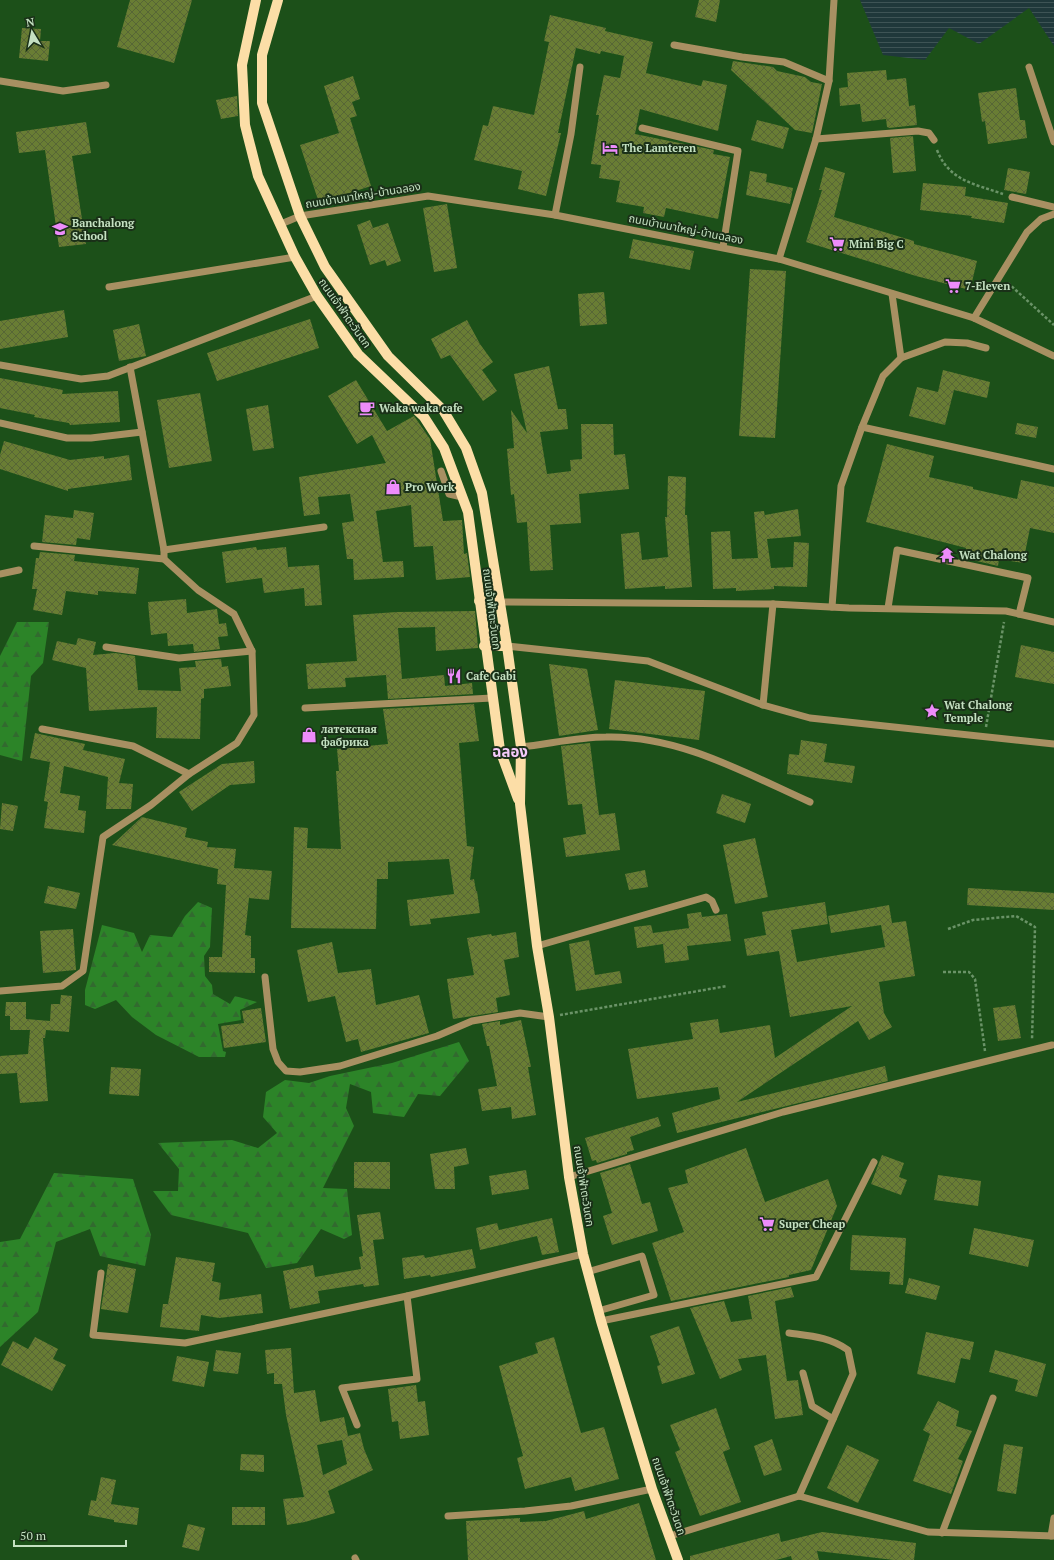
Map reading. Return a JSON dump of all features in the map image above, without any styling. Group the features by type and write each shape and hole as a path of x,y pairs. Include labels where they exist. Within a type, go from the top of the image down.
{"main road":[{"name":"ถนนเจ้าฟ้าตะวันตก","path":"256,0 242,65 246,125 258,176 295,257 317,296 358,354 424,418 444,448 468,512 484,646 500,750 520,804"},
{"name":"ถนนเจ้าฟ้าตะวันตก","path":"278,0 262,55 262,103 300,216 325,267 383,350 443,410 466,448 482,493 507,646 521,747 520,804 537,946 549,1017 569,1177 583,1254 599,1316 652,1489 678,1560"},
{"path":"479,602 500,602"},
{"path":"484,646 507,646"}],"street":[{"path":"779,259 816,138 829,81 834,0"},
{"path":"674,45 742,57 784,62 829,81"},
{"path":"555,215 571,134 580,67"},
{"path":"1029,67 1054,142"},
{"path":"0,81 63,91 106,85"},
{"path":"642,128 738,151 723,247"},
{"path":"816,138 918,131 929,133 934,140"},
{"name":"ถนนบ้านนาใหญ่-บ้านฉลอง","path":"281,224 300,216 428,196 555,215 779,259 974,318 1054,356"},
{"path":"1012,197 1054,208"},
{"path":"974,318 1027,232 1041,219 1054,214"},
{"path":"109,287 295,257"},
{"path":"892,294 901,358"},
{"path":"0,365 81,379 108,376 317,296"},
{"path":"832,607 841,486 883,376 901,358 945,342 967,342 986,348"},
{"path":"130,367 164,550 164,559"},
{"path":"0,423 66,438 91,438 142,432"},
{"path":"862,428 1054,469"},
{"path":"441,471 449,494 462,497"},
{"path":"164,550 324,527"},
{"path":"0,991 62,986 83,971 103,836 151,805 189,774 237,743 254,715 252,651 234,614 198,590 164,559 34,546"},
{"path":"888,608 897,550 1028,578 1019,614"},
{"path":"0,574 19,570"},
{"path":"500,602 773,604 832,607 1006,611 1054,622"},
{"path":"763,705 773,604"},
{"path":"507,646 648,661 763,705 810,718 1054,744"},
{"path":"106,647 179,658 252,651"},
{"path":"305,708 492,698"},
{"path":"42,729 133,746 189,774"},
{"path":"521,747 606,736 654,741 676,746 706,756 810,802"},
{"path":"537,946 706,897 712,901 716,910"},
{"path":"264,977 273,1049 278,1062 286,1071 300,1072 340,1066 437,1036 472,1021 520,1013 549,1017"},
{"path":"569,1177 783,1112 1052,1045"},
{"path":"599,1316 816,1277 874,1162"},
{"path":"101,1274 93,1335 185,1343 407,1296 583,1254"},
{"path":"588,1272 642,1256 654,1295 599,1316"},
{"path":"357,1426 342,1388 418,1379 407,1296"},
{"path":"789,1333 824,1338 838,1343 848,1350 853,1374 799,1496"},
{"path":"803,1373 812,1406 833,1419"},
{"path":"942,1533 993,1398"},
{"path":"448,1516 526,1511 571,1506 652,1489"},
{"path":"670,1536 799,1496 928,1532 1052,1536 1054,1518"}],"path":[{"path":"934,140 942,162 955,176 1012,197"},
{"path":"1000,276 1054,325"},
{"path":"984,737 1006,611"},
{"path":"948,928 973,920 1016,916 1035,927 1032,1049"},
{"path":"943,972 969,972 976,978 987,1061"},
{"path":"549,1017 727,986"}],"green space":[{"path":"17,622 49,622 43,663 31,676 22,761 0,755 0,656"},
{"path":"198,902 212,908 210,947 204,956 205,976 212,985 213,994 230,1004 235,996 257,1002 240,1010 241,1020 218,1024 223,1051 226,1052 225,1057 199,1057 156,1035 132,1017 116,1000 95,1009 85,1005 85,990 102,925 134,933 142,952 150,935 172,937 185,916"},
{"path":"459,1042 469,1061 440,1096 418,1094 404,1117 373,1113 371,1092 350,1084 346,1108 354,1126 323,1188 347,1189 352,1235 344,1239 321,1229 297,1263 266,1268 248,1233 171,1215 153,1191 178,1191 179,1169 158,1143 232,1140 258,1148 277,1133 263,1117 266,1092 285,1080 309,1083 330,1076 392,1063"},
{"path":"54,1173 133,1179 151,1235 145,1266 100,1256 90,1229 56,1242 38,1312 0,1347 0,1242 20,1239"}],"water":[{"path":"860,0 1054,0 1054,46 1029,8 979,44 949,28 925,60 883,55"}],"building":[{"path":"130,0 192,0 174,63 117,47"},
{"path":"699,0 720,0 716,22 695,17"},
{"path":"550,15 606,28 605,31 653,42 646,73 701,86 703,80 727,85 718,131 640,109 635,134 714,150 713,154 730,157 718,219 666,208 664,217 643,213 644,207 616,202 620,181 599,178 601,165 591,164 599,115 596,115 604,75 620,78 624,56 601,51 600,54 576,48 558,133 561,133 546,196 518,189 522,171 474,160 483,125 488,126 493,106 534,115 549,42 544,41"},
{"path":"22,28 41,29 40,41 50,41 48,61 19,58"},
{"path":"733,61 773,67 777,71 805,77 811,82 822,84 812,133 795,130 731,70"},
{"path":"886,70 887,80 906,78 909,106 915,105 917,125 889,128 887,127 886,119 862,122 860,104 840,106 839,88 848,87 847,73"},
{"path":"353,76 360,99 352,102 357,116 350,118 371,186 319,203 300,145 339,133 324,86"},
{"path":"1016,88 1020,120 1025,120 1027,138 988,144 985,121 982,122 978,93"},
{"path":"237,96 238,116 221,119 216,100"},
{"path":"757,120 789,128 783,149 751,140"},
{"path":"86,122 91,153 72,156 86,244 59,247 45,150 19,153 16,132"},
{"path":"913,136 916,171 893,173 890,138"},
{"path":"825,167 845,173 834,217 914,241 914,244 977,261 970,290 916,276 806,242 822,190 819,190"},
{"path":"1008,168 1030,172 1026,194 1004,190"},
{"path":"750,171 767,174 766,182 793,188 790,204 746,195"},
{"path":"923,183 966,187 965,196 1008,203 1004,223 971,218 972,216 920,210"},
{"path":"447,204 457,268 434,272 423,208"},
{"path":"370,220 373,228 388,223 401,261 387,266 385,260 370,265 357,225"},
{"path":"633,239 694,251 690,270 629,258"},
{"path":"750,269 786,271 775,438 739,436"},
{"path":"604,292 607,324 580,326 578,294"},
{"path":"64,310 68,337 0,349 0,321"},
{"path":"310,319 319,348 217,381 207,353"},
{"path":"467,320 480,344 493,362 482,370 497,391 483,401 450,355 441,359 431,339"},
{"path":"139,324 146,356 119,361 113,330"},
{"path":"549,366 558,409 566,409 568,429 540,432 547,474 571,471 570,460 582,459 581,424 613,424 614,455 625,454 629,489 579,494 581,523 550,525 553,570 530,571 527,522 517,523 514,494 511,495 507,449 514,448 511,410 527,433 514,374"},
{"path":"943,370 990,382 987,398 954,390 945,425 909,416 917,387 938,392"},
{"path":"0,378 63,390 62,394 118,391 120,422 70,425 69,423 34,417 35,415 0,408"},
{"path":"356,380 387,431 414,416 430,439 443,521 462,520 464,554 467,553 470,577 436,580 433,546 414,547 411,505 376,511 383,562 403,561 404,577 354,580 353,559 347,559 342,523 354,521 350,494 318,497 320,514 304,516 299,477 386,463 372,435 357,444 328,396"},
{"path":"200,393 212,461 169,468 157,400"},
{"path":"268,405 274,448 253,451 246,409"},
{"path":"1017,423 1038,427 1036,438 1015,434"},
{"path":"4,441 70,460 104,456 104,459 129,455 132,480 68,489 68,491 0,469 0,455"},
{"path":"887,444 934,456 929,477 973,487 973,489 1017,499 1021,480 1054,487 1054,533 1030,528 1023,563 999,559 998,566 964,558 966,548 866,522"},
{"path":"668,476 686,477 685,515 687,515 692,587 665,589 665,586 625,589 621,534 639,532 642,560 668,557 665,517 667,517"},
{"path":"798,509 801,536 767,539 771,568 793,567 794,542 809,543 807,587 774,586 774,589 736,591 736,588 713,589 711,532 730,531 732,559 758,558 754,512 764,511 766,523 765,515"},
{"path":"74,510 94,513 90,540 77,538 76,545 42,542 45,515 73,518"},
{"path":"256,547 257,550 286,547 288,567 319,565 322,605 305,606 304,588 264,593 262,578 226,583 222,552"},
{"path":"40,552 75,555 74,561 139,568 136,594 98,591 98,595 66,591 62,615 33,610 37,589 32,589 36,558 39,558"},
{"path":"186,599 187,613 217,609 219,624 226,623 228,636 218,637 220,649 194,652 193,644 168,646 167,633 151,635 148,602"},
{"path":"475,611 478,648 436,651 435,627 398,628 402,679 444,675 445,686 472,683 473,694 388,699 386,675 345,678 346,687 308,689 306,664 357,661 353,615 397,612"},
{"path":"78,638 96,642 93,655 115,653 135,656 138,690 181,691 179,668 196,667 195,661 221,659 222,667 228,666 231,686 204,689 204,698 201,699 200,739 156,738 157,707 89,711 86,668 52,660 57,641 76,645"},
{"path":"1021,645 1054,652 1054,684 1015,677"},
{"path":"549,664 587,669 598,730 559,736"},
{"path":"615,680 705,691 699,740 609,729"},
{"path":"474,704 479,741 459,743 467,846 474,847 470,880 474,879 480,913 430,919 431,924 410,926 407,900 454,894 449,859 388,862 388,879 377,879 376,929 291,928 294,827 308,828 307,848 341,849 336,771 339,771 337,749 388,744 383,709"},
{"path":"35,733 85,744 83,750 125,759 119,783 133,784 131,809 106,809 108,777 64,766 60,793 80,796 78,810 86,811 84,833 44,828 48,802 44,801 50,762 30,758"},
{"path":"801,740 827,744 824,762 855,766 852,783 787,774 789,754 799,755"},
{"path":"590,743 599,815 615,813 620,850 566,857 563,838 586,834 582,804 568,805 561,746"},
{"path":"254,761 255,783 230,785 192,811 179,792 222,764"},
{"path":"722,794 751,804 745,823 716,813"},
{"path":"2,803 18,806 13,831 0,829"},
{"path":"142,817 187,828 185,837 208,842 207,847 236,849 234,868 272,871 269,900 249,898 245,935 251,936 251,958 255,958 255,973 209,972 209,957 222,957 226,885 217,884 218,869 112,845"},
{"path":"755,838 768,897 735,904 723,845"},
{"path":"645,870 648,887 629,890 625,874"},
{"path":"48,886 80,893 76,909 44,903"},
{"path":"968,888 1054,893 1054,910 967,905"},
{"path":"825,902 828,924 791,930 797,962 885,947 881,925 831,933 828,916 889,905 892,923 906,921 915,976 879,982 884,1013 892,1027 869,1040 858,1021 737,1102 885,1066 888,1081 677,1133 672,1113 720,1099 718,1087 637,1099 628,1049 693,1039 690,1023 718,1019 720,1033 770,1025 775,1058 852,1006 790,1017 779,951 747,956 744,939 766,935 762,912"},
{"path":"701,912 702,917 727,914 731,941 687,946 689,960 665,963 663,944 637,948 634,927 651,925 653,933 689,928 687,914"},
{"path":"73,929 76,970 43,973 40,931"},
{"path":"516,932 519,957 504,960 510,995 496,998 498,1012 453,1019 447,979 474,975 467,938"},
{"path":"589,940 595,975 620,971 622,983 576,991 569,944"},
{"path":"332,942 338,973 371,969 376,1005 419,995 429,1033 361,1052 358,1039 346,1042 335,996 308,1002 297,950"},
{"path":"61,995 72,996 69,1032 46,1030 45,1038 43,1038 48,1101 20,1103 17,1073 0,1074 0,1056 28,1054 30,1030 10,1030 10,1016 5,1016 6,1002 26,1002 26,1019 50,1021 51,1004 60,1004"},
{"path":"1015,1005 1021,1038 998,1041 993,1008"},
{"path":"261,1008 266,1042 224,1048 221,1026 244,1023 242,1011"},
{"path":"521,1020 531,1067 528,1067 536,1115 512,1119 511,1107 482,1111 478,1089 497,1086 489,1046 487,1046 482,1024 500,1021 500,1025"},
{"path":"111,1067 141,1069 139,1096 109,1094"},
{"path":"658,1117 661,1126 630,1137 634,1150 627,1152 627,1154 597,1163 596,1160 592,1161 585,1138"},
{"path":"466,1148 469,1164 454,1167 455,1189 435,1189 430,1154"},
{"name":"Super Cheap","path":"746,1148 765,1202 828,1179 837,1206 811,1270 789,1275 789,1277 671,1301 652,1243 684,1232 668,1188 688,1183 685,1170"},
{"path":"882,1155 904,1163 899,1177 907,1180 901,1195 871,1184"},
{"path":"354,1162 390,1162 390,1189 354,1188"},
{"path":"630,1164 642,1204 650,1202 658,1231 612,1245 603,1216 612,1213 600,1173"},
{"path":"526,1170 529,1189 492,1195 489,1176"},
{"path":"938,1175 981,1181 978,1206 934,1200"},
{"path":"380,1212 384,1239 373,1240 379,1285 364,1287 363,1284 318,1291 320,1303 290,1309 283,1271 313,1265 315,1277 361,1269 359,1257 363,1256 357,1215"},
{"path":"552,1218 559,1252 542,1255 537,1236 480,1250 476,1228 497,1223 499,1230"},
{"path":"974,1228 1034,1240 1028,1267 969,1254"},
{"path":"852,1235 906,1238 903,1285 889,1284 890,1272 850,1270"},
{"path":"472,1249 476,1268 431,1277 430,1275 404,1279 402,1258 424,1255 425,1258"},
{"path":"176,1257 215,1263 212,1281 221,1283 219,1300 261,1294 263,1313 219,1318 201,1315 199,1331 160,1327 163,1304 168,1304"},
{"path":"108,1264 136,1269 128,1313 101,1309"},
{"path":"909,1278 940,1286 936,1300 905,1293"},
{"path":"791,1287 794,1297 775,1301 787,1381 798,1380 803,1415 775,1419 766,1355 738,1359 742,1370 720,1379 690,1308 724,1301 731,1322 752,1319 748,1296"},
{"path":"679,1326 695,1374 662,1384 657,1366 660,1365 650,1336"},
{"path":"926,1332 974,1342 970,1360 961,1358 955,1383 917,1374"},
{"path":"35,1337 58,1349 53,1359 66,1365 52,1391 1,1365 13,1341 28,1349"},
{"path":"554,1337 581,1433 604,1427 619,1479 575,1491 571,1477 525,1489 517,1458 523,1456 499,1366 538,1353 535,1343"},
{"path":"291,1348 294,1393 315,1390 320,1422 344,1417 348,1436 360,1433 364,1449 373,1470 328,1491 335,1513 305,1522 287,1525 283,1499 304,1497 286,1415 282,1384 274,1384 274,1373 267,1374 265,1350","holes":["342,1440 347,1464 323,1475 317,1445"]},
{"path":"216,1350 241,1353 238,1374 213,1371"},
{"path":"995,1350 1046,1364 1037,1397 1015,1391 1018,1380 989,1372"},
{"path":"177,1356 209,1362 204,1387 172,1381"},
{"path":"416,1385 418,1402 425,1401 429,1435 400,1439 398,1421 392,1422 388,1389"},
{"path":"938,1401 959,1411 956,1426 972,1431 958,1459 963,1461 951,1494 913,1481 930,1434 923,1430"},
{"path":"716,1408 730,1449 723,1452 741,1502 700,1516 675,1452 680,1450 670,1425"},
{"path":"772,1439 782,1470 764,1476 754,1446"},
{"path":"1004,1444 1023,1447 1016,1494 997,1491"},
{"path":"847,1445 879,1460 858,1503 827,1488"},
{"path":"241,1454 264,1455 264,1472 240,1470"},
{"path":"101,1477 116,1480 111,1504 139,1508 137,1525 114,1522 114,1520 88,1515 91,1500 96,1501"},
{"path":"639,1503 656,1560 468,1560 466,1521 520,1518 520,1522 546,1521 584,1511 586,1519"},
{"path":"232,1507 265,1507 265,1525 232,1525"},
{"path":"188,1524 205,1528 199,1551 182,1547"},
{"path":"822,1532 916,1543 914,1560 894,1560 817,1551 819,1560 792,1560 791,1556 776,1560 690,1560 690,1556 779,1533 781,1542"}],"place":[{"name":"The Lamteren","path":"610,148"},
{"name":"Banchalong School","path":"60,229"},
{"name":"Mini Big C","path":"837,244"},
{"name":"7-Eleven","path":"953,286"},
{"name":"Waka waka cafe","path":"367,408"},
{"name":"Pro Work","path":"393,487"},
{"name":"Wat Chalong","path":"947,555"},
{"name":"Cafe Gabi","path":"454,676"},
{"name":"Wat Chalong Temple","path":"932,711"},
{"name":"латексная фабрика","path":"309,735"},
{"name":"Super Cheap","path":"767,1224"}],"district":[{"name":"ฉลอง","path":"510,751"}]}
